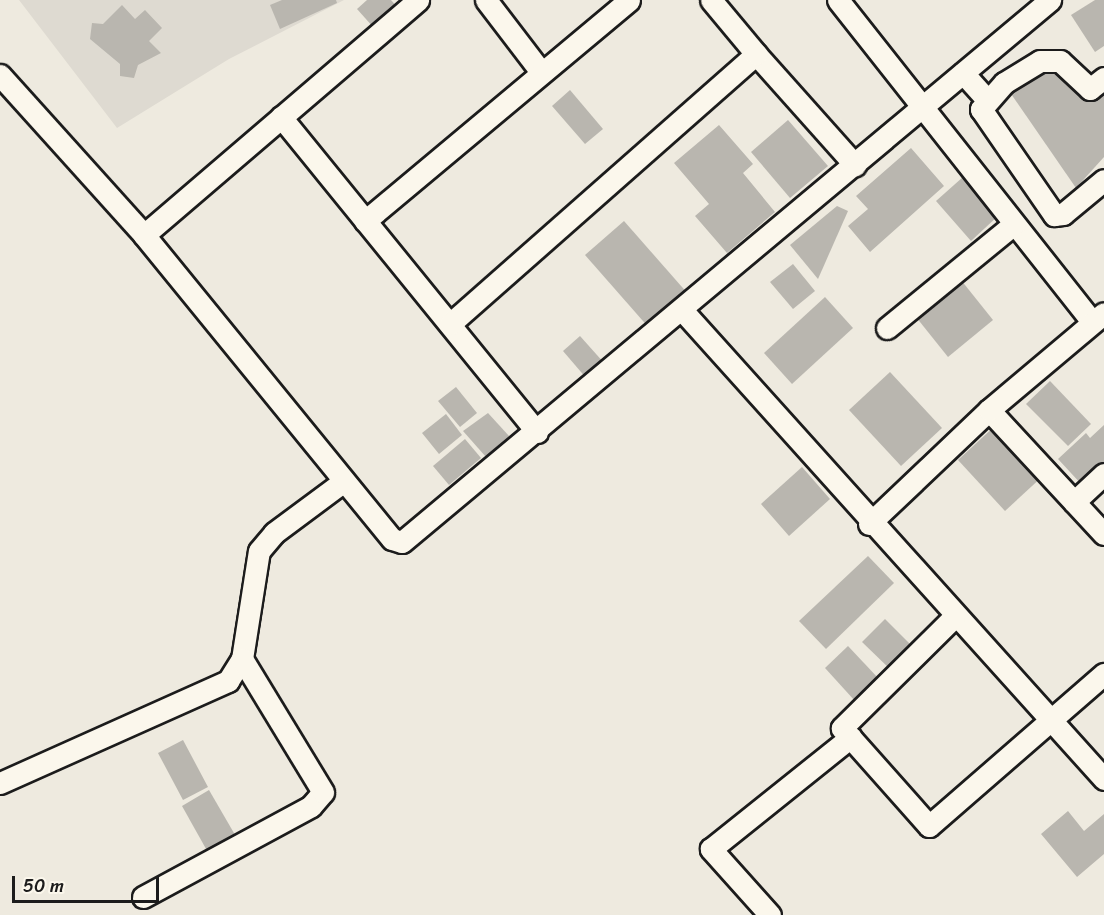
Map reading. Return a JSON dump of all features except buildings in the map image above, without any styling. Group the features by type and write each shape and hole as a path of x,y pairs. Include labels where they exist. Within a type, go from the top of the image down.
{"street":[{"path":"144,235 418,0"},
{"path":"486,0 541,72"},
{"path":"365,221 629,0"},
{"path":"711,0 855,165"},
{"path":"0,75 144,235 392,539 402,542 537,432 1050,0"},
{"path":"841,1 921,109 1014,224 1098,317 989,410 869,524"},
{"path":"450,324 756,54"},
{"path":"1104,78 1090,89 1060,62 1040,61 987,100 982,112 1054,215 1063,214 1104,180"},
{"path":"963,73 987,100"},
{"path":"281,117 537,432"},
{"path":"887,328 1014,224"},
{"path":"682,310 869,524 1104,779"},
{"path":"989,410 1104,534"},
{"path":"1074,502 1104,474"},
{"path":"0,783 228,681 242,659 259,551 274,534 344,481"},
{"path":"770,915 711,849 846,732 954,617"},
{"path":"143,897 311,806 323,792 242,659"},
{"path":"846,732 930,826 949,807 1051,722 1104,674"}],"shaded area":[{"path":"19,0 344,0 229,59 117,128"}]}
